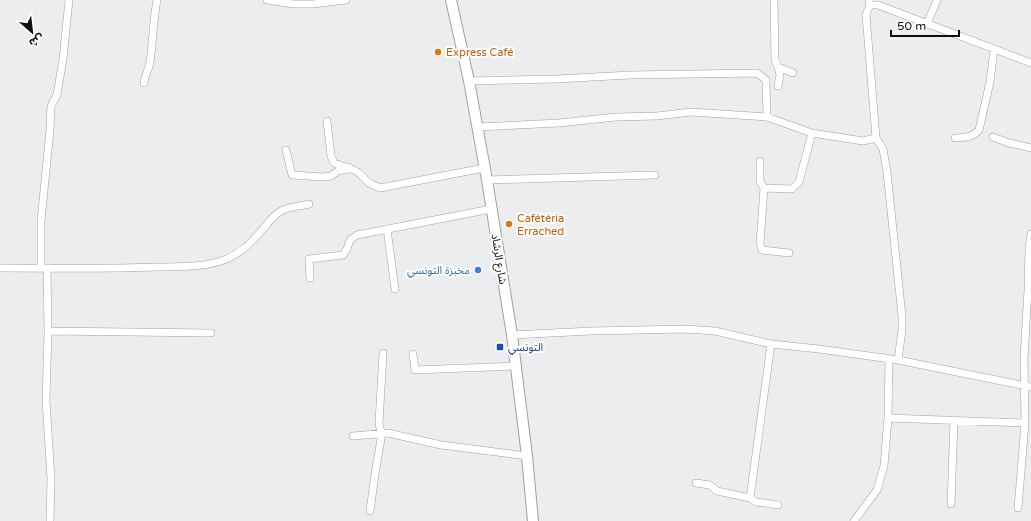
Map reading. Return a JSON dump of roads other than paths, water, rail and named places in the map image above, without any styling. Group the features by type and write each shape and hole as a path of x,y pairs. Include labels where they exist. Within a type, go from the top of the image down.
{"street":[{"path":"50,521 51,479 46,400 48,331 41,222 51,106 58,95 69,0"},
{"path":"144,83 145,75 150,64 157,0"},
{"path":"267,0 294,4 313,4 346,0"},
{"name":"شارع الرشاد","path":"451,0 478,127 512,335 527,456 533,521"},
{"path":"774,0 775,60 780,75 778,86"},
{"path":"927,24 937,0"},
{"path":"898,360 902,330 902,316 887,172 883,149 876,138 866,15 869,2 1031,63"},
{"path":"955,138 975,135 979,130 990,82 994,50"},
{"path":"778,67 793,73"},
{"path":"469,81 558,79 630,75 757,73 766,80 767,117"},
{"path":"478,127 559,123 616,117 657,116 691,112 767,117 812,133 863,141 876,138"},
{"path":"327,121 331,156 334,163 350,168 359,173 369,183 380,188 484,168"},
{"path":"764,188 792,189 799,182 812,133"},
{"path":"993,137 1031,148"},
{"path":"286,150 292,175 323,177 331,176 338,171 350,168"},
{"path":"760,161 760,182 764,188 760,243 762,250 789,253"},
{"path":"487,180 655,175"},
{"path":"0,268 142,268 219,262 232,257 243,250 274,216 283,210 309,204"},
{"path":"310,278 309,259 343,255 350,240 357,235 491,209"},
{"path":"387,229 395,289"},
{"path":"1018,508 1028,386 1024,358 1029,248 1031,234"},
{"path":"512,335 592,331 685,329 715,331 771,344 898,360 1028,386"},
{"path":"48,331 211,333"},
{"path":"750,498 771,344"},
{"path":"370,511 381,433 379,422 382,353"},
{"path":"413,354 416,370 516,366"},
{"path":"854,521 877,490 884,466 888,418 889,360"},
{"path":"888,418 1025,423"},
{"path":"951,504 954,420"},
{"path":"353,436 388,433 441,445 527,456"},
{"path":"696,483 710,485 717,491 750,498 756,502 778,505"}],"place":[{"name":"Express Café","path":"438,52"},
{"name":"Cafétéria Errached","path":"509,224"},
{"name":"مخبزة التونسي","path":"478,270"},
{"name":"التونسي","path":"500,347"}]}
